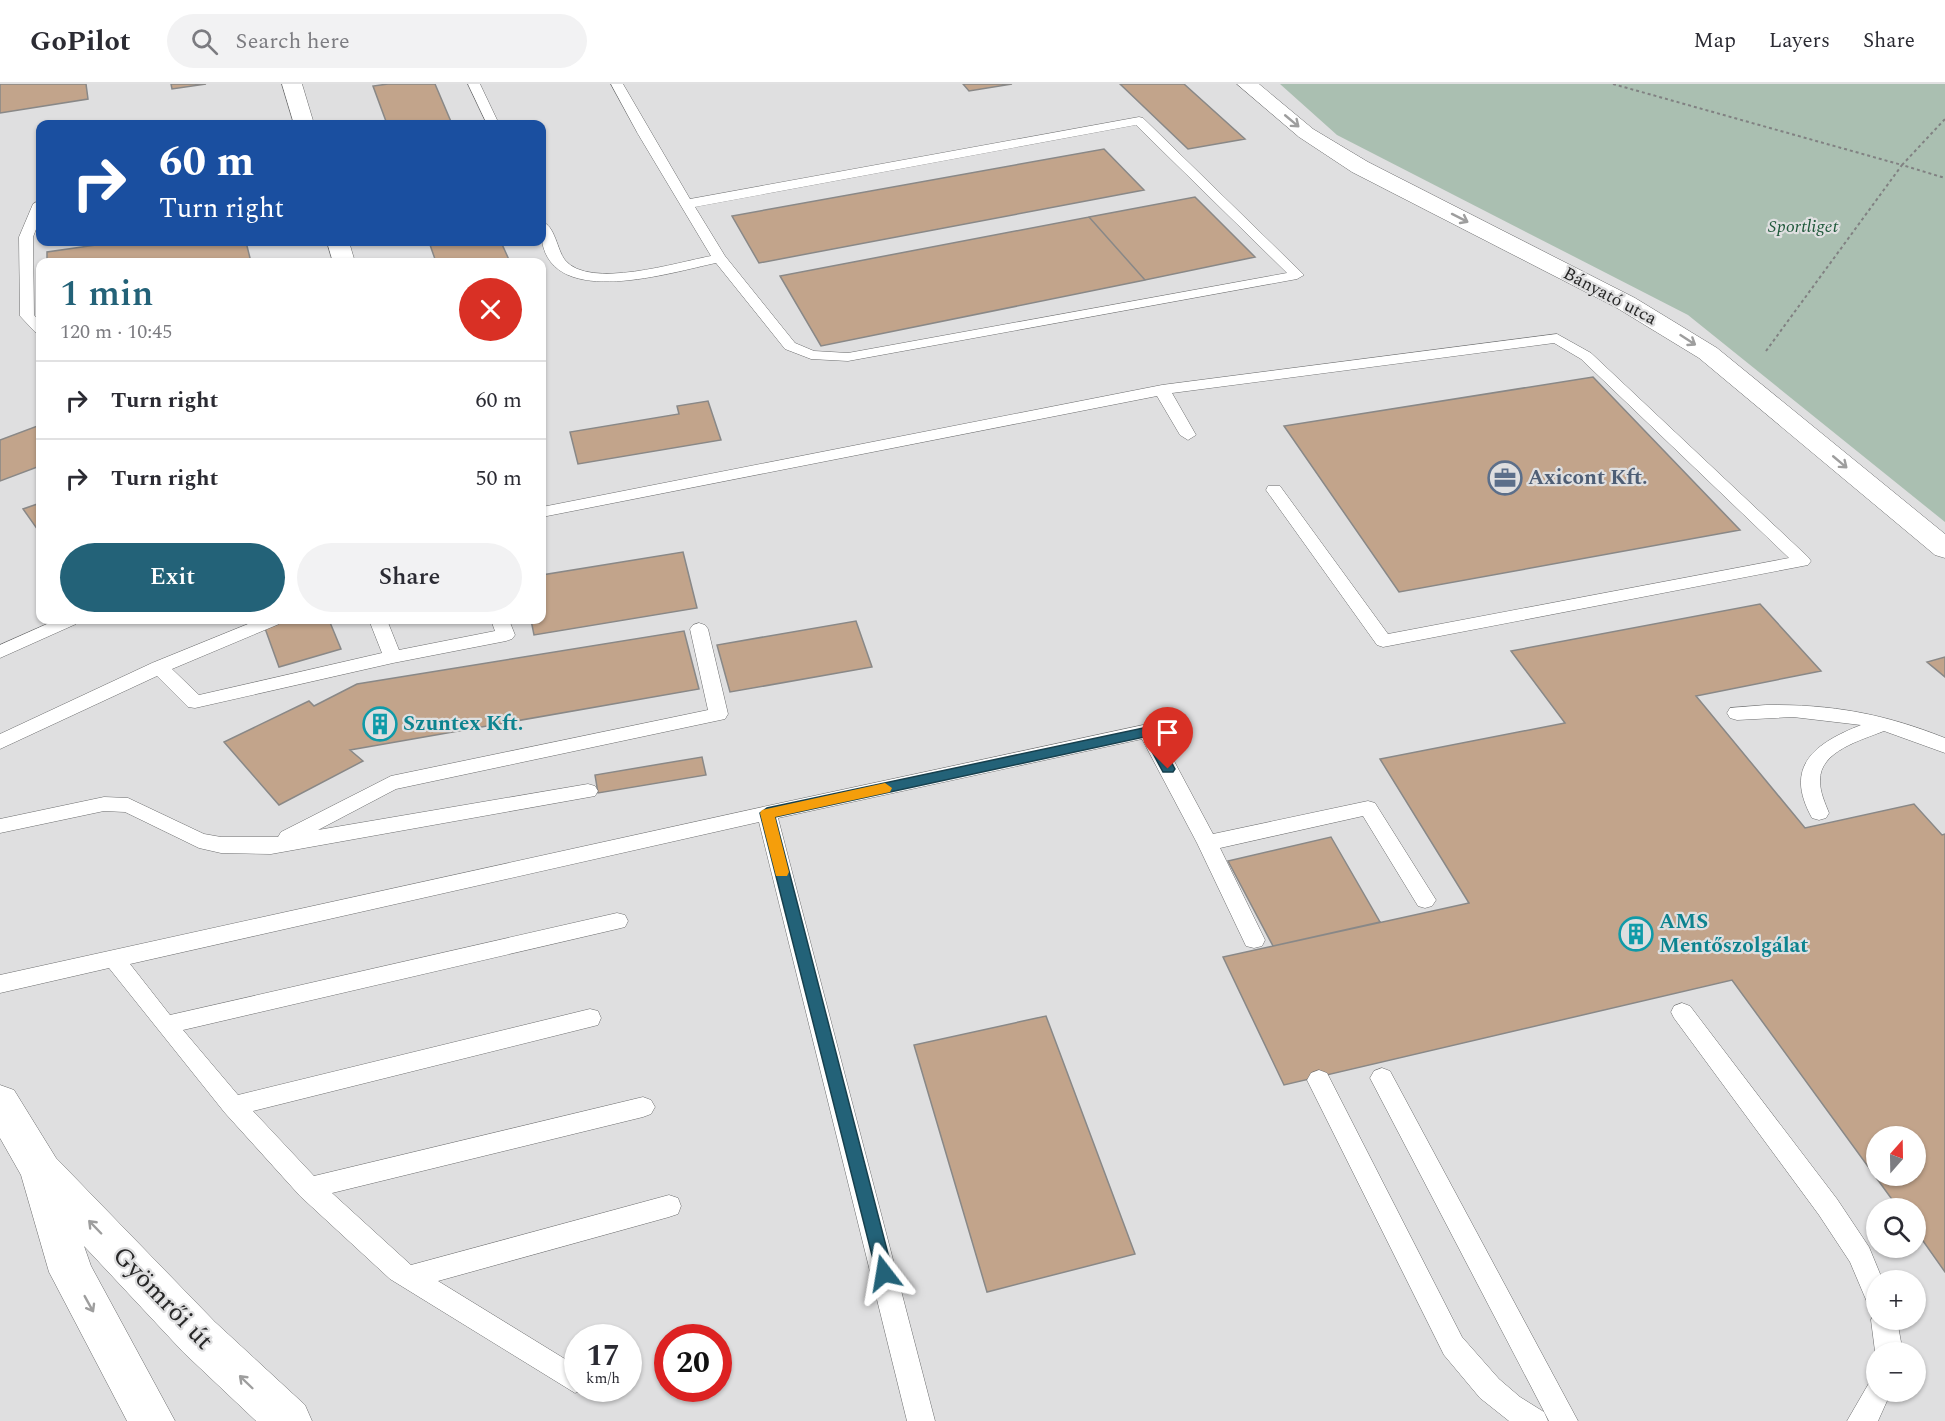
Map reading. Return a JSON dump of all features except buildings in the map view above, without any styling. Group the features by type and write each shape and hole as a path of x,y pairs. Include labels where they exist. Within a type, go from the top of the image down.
{"street":[{"path":"292,84 303,120"},
{"name":"Bányató utca","path":"1247,84 1306,133 1360,167 1626,303 1708,353 1945,549"},
{"name":"Gyömrői út","path":"4,1117 41,1171 199,1337 289,1421"},
{"name":"Gyömrői út","path":"41,1171 71,1272 152,1421"}],"lane":[{"path":"474,84 491,120"},
{"path":"617,84 644,134 719,258 790,346 805,353 828,357 848,357 1297,275 1139,121 687,204"},
{"path":"36,213 26,237 27,316 36,325"},
{"path":"546,234 559,262 566,269 591,278 624,277 719,258"},
{"path":"546,511 1162,390 1557,338 1586,356 1802,561 1383,641 1274,490"},
{"path":"1162,390 1188,435"},
{"path":"0,652 61,624"},
{"path":"0,742 159,667 263,624"},
{"path":"380,624 393,657"},
{"path":"159,667 195,702 506,634 502,624"},
{"path":"271,846 392,783 718,714 699,629"},
{"path":"1737,713 1787,709 1835,712 1884,723 1945,746"},
{"path":"1819,813 1811,791 1810,773 1819,756 1844,741 1884,723"},
{"path":"0,984 767,813 1148,731 1207,843 1254,940"},
{"path":"0,826 104,804 128,805 199,840 221,845 271,846 588,791"},
{"path":"1207,843 1368,808 1425,900"},
{"path":"767,813 921,1421"},
{"path":"165,1025 617,921"},
{"path":"114,959 165,1025 233,1106 309,1188 399,1271 564,1374"},
{"path":"1682,1012 1828,1207 1860,1255 1866,1270"},
{"path":"233,1106 590,1018"},
{"path":"1382,1078 1564,1421"},
{"path":"1319,1080 1453,1346 1476,1377 1513,1410 1534,1421"},
{"path":"309,1188 643,1107"},
{"path":"409,1277 669,1206"},
{"path":"1861,1421 1868,1415 1874,1402"}],"path":[{"path":"1613,84 1945,178"},
{"path":"1762,357 1902,165 1945,119"}],"green space":[{"name":"Sportliget","path":"1280,84 1945,84 1945,522 1688,315 1337,135"}],"slow traffic":[{"path":"782,872 767,813 885,788"}],"place":[{"name":"Axicont Kft.","path":"1505,478"},
{"name":"Szuntex Kft.","path":"380,724"},
{"name":"AMS Mentőszolgálat","path":"1636,934"}],"route":[{"path":"884,1273 767,813 1148,731 1168,769"}]}
